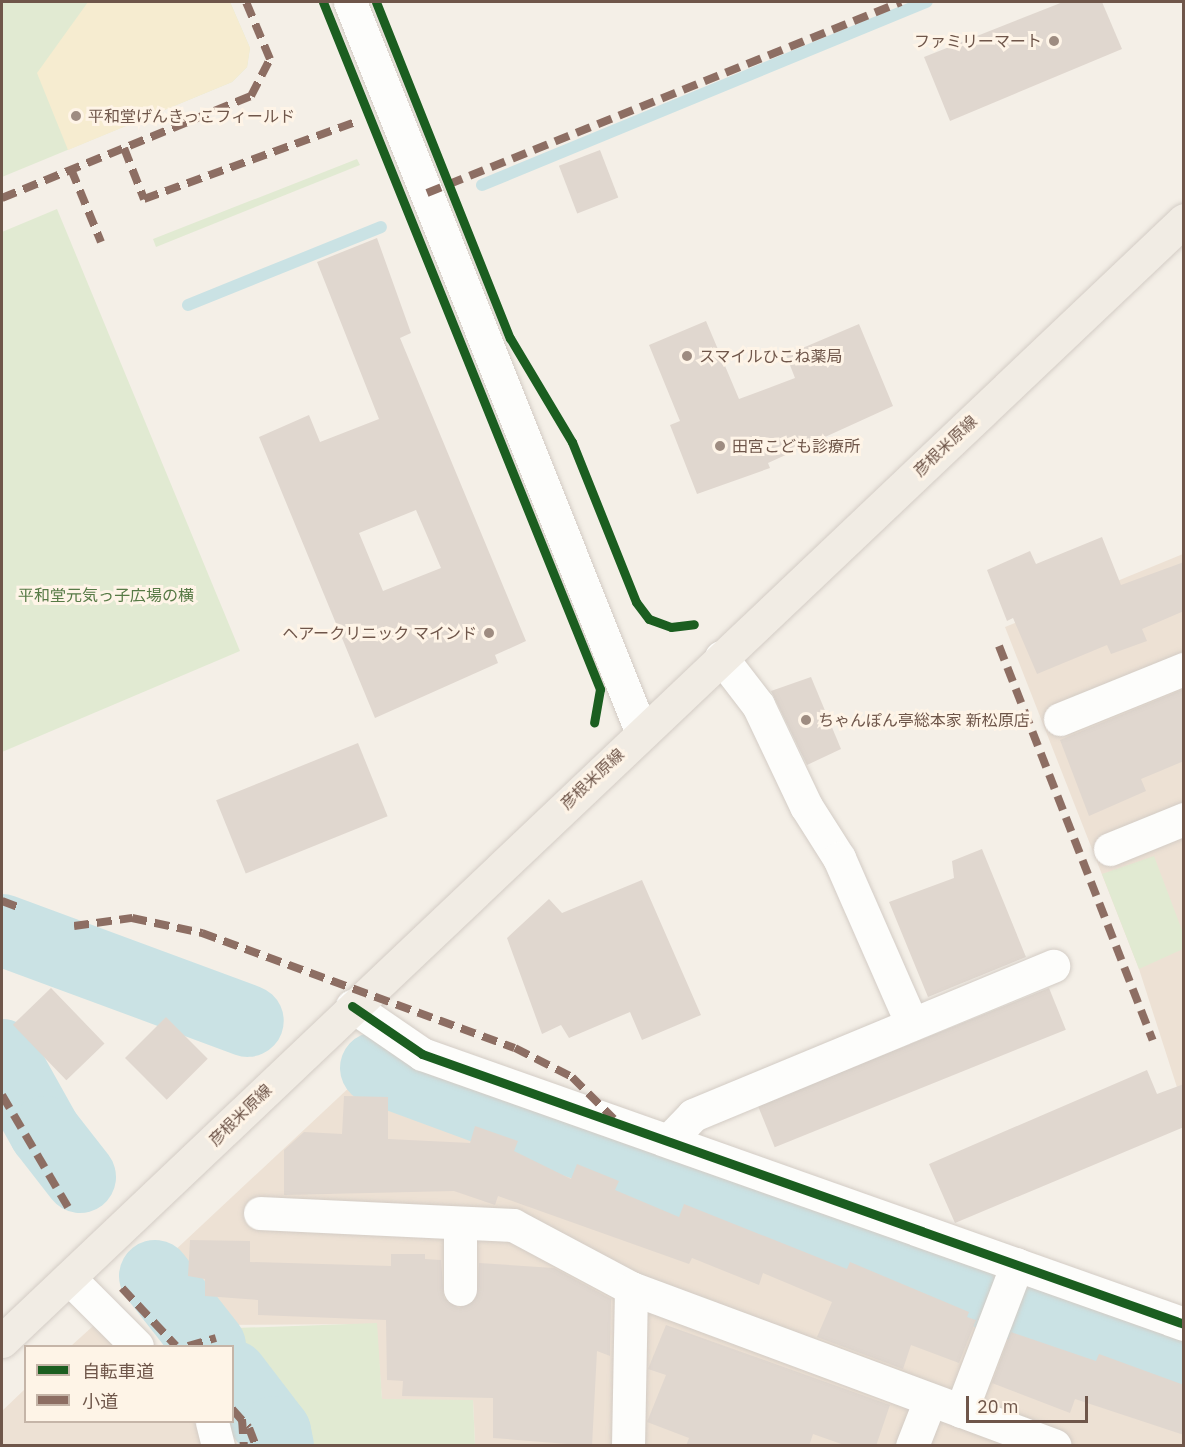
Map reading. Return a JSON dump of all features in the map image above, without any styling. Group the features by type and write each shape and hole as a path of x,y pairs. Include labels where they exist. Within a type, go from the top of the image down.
{"main road":[{"name":"彦根米原線","path":"2,1341 352,1006 1184,219"}],"street":[{"path":"350,2 642,733"},
{"path":"721,657 758,705 806,806 839,858 912,1024"},
{"path":"1060,719 1184,669"},
{"path":"1110,849 1184,819"},
{"path":"670,1138 693,1115 1053,966"},
{"path":"352,1006 422,1054 670,1138 1009,1286 1184,1324"},
{"path":"261,1213 513,1225 632,1288 1054,1446"},
{"path":"459,1224 460,1289"},
{"path":"69,1278 135,1345"},
{"path":"961,1411 1009,1286"},
{"path":"628,1446 632,1288"},
{"path":"912,1446 930,1400"},
{"path":"212,1423 218,1446"}],"shaded area":[{"path":"1183,554 1183,1106 1139,969 1005,627"},
{"path":"384,1055 1183,1339 1183,1445 475,1445 473,1400 382,1400 376,1324 216,1325 171,1254"},
{"path":"103,1317 131,1345 72,1345"},
{"path":"24,1390 24,1423 206,1423 213,1446 2,1446 2,1411"}],"green space":[{"name":"平和堂げんきっこフィールド","path":"2,2 230,2 250,48 247,67 232,82 2,177"},
{"path":"357,159 360,165 156,247 153,239"},
{"name":"平和堂元気っ子広場の横","path":"57,209 240,651 2,752 2,232"},
{"path":"1154,856 1183,933 1183,949 1139,969 1102,874"},
{"path":"377,1323 382,1399 473,1400 475,1445 295,1445 284,1420 234,1359 234,1345 222,1345 209,1329"}],"sand":[{"name":"平和堂げんきっこフィールド","path":"88,2 230,2 250,48 247,67 232,82 68,150 37,73"}],"building":[{"path":"1063,2 1102,2 1122,49 950,121 924,57"},
{"path":"600,150 618,198 577,213 559,166"},
{"path":"377,238 411,333 400,338 526,641 495,655 498,663 375,718 259,437 309,415 320,442 379,419 317,262","holes":["416,510 441,568 383,591 359,533"]},
{"path":"706,321 739,399 795,378 786,355 859,324 893,406 768,463 770,468 697,494 670,425 680,421 649,345"},
{"path":"1102,537 1121,585 1184,562 1184,611 1142,629 1147,641 1111,654 1107,645 1037,674 1013,618 1007,621 987,570 1030,551 1036,564"},
{"name":"ちゃんぽん亭総本家 新松原店","path":"811,677 841,749 807,765 771,691"},
{"path":"1184,689 1184,761 1141,779 1146,791 1089,816 1060,740"},
{"path":"358,743 388,816 246,874 216,800"},
{"path":"982,849 1026,957 928,997 889,902 954,878 952,861"},
{"path":"642,880 701,1015 642,1040 630,1012 569,1038 561,1025 542,1034 507,938 549,899 562,913"},
{"path":"51,988 104,1043 66,1080 13,1025"},
{"path":"1049,988 1066,1030 775,1147 758,1106"},
{"path":"166,1017 208,1059 167,1100 125,1058"},
{"path":"1147,1070 1157,1094 1184,1084 1184,1127 955,1223 929,1164"},
{"path":"344,1096 388,1097 388,1139 470,1143 475,1126 518,1141 514,1151 571,1179 577,1164 619,1181 615,1190 679,1217 684,1204 847,1269 850,1262 969,1312 967,1317 976,1320 959,1363 911,1345 903,1369 817,1337 832,1302 763,1273 759,1285 692,1258 689,1264 498,1196 495,1205 454,1191 284,1195 284,1150 304,1132 342,1134"},
{"path":"190,1240 250,1241 250,1262 391,1266 391,1254 425,1254 425,1259 441,1260 444,1298 459,1308 476,1298 479,1263 554,1268 611,1299 610,1356 597,1351 592,1446 493,1438 493,1398 402,1396 403,1381 387,1380 386,1320 258,1315 258,1300 205,1296 205,1279 188,1276"},
{"path":"666,1325 890,1405 876,1446 847,1446 813,1434 809,1446 686,1446 689,1438 647,1422 666,1375 648,1369"},
{"path":"1011,1332 1096,1361 1099,1354 1184,1385 1184,1435 1075,1399 1070,1413 992,1383"}],"waterway":[{"path":"482,185 927,2"},
{"path":"188,305 381,227"},
{"path":"2,930 248,1021"},
{"path":"2,1055 45,1132 80,1177"},
{"path":"376,1068 1184,1366"},
{"path":"155,1276 209,1345"},
{"path":"234,1379 275,1432 278,1446"}],"marked path":[{"path":"2,198 251,96 270,59 246,2"},
{"path":"427,193 901,2"},
{"path":"124,148 144,199 355,122"},
{"path":"71,169 101,242"},
{"path":"999,646 1153,1040"},
{"path":"2,901 18,907"},
{"path":"74,926 132,918 202,933 515,1048 572,1077 614,1119"},
{"path":"2,1095 71,1212"},
{"path":"122,1288 175,1345"},
{"path":"192,1345 216,1338"},
{"path":"234,1411 249,1428 256,1446"},
{"path":"242,1419 244,1446"}],"cycle path":[{"path":"323,2 600,689 594,722"},
{"path":"376,2 510,338 572,442 636,602 649,619 671,627 694,624"},
{"path":"352,1006 422,1054 1184,1324"}],"place":[{"name":"ファミリーマート","path":"1054,41"},
{"name":"平和堂げんきっこフィールド","path":"76,116"},
{"name":"スマイルひこね薬局","path":"687,356"},
{"name":"田宮こども診療所","path":"720,446"},
{"name":"ヘアークリニック マインド","path":"489,633"},
{"name":"ちゃんぽん亭総本家 新松原店","path":"806,720"}]}
